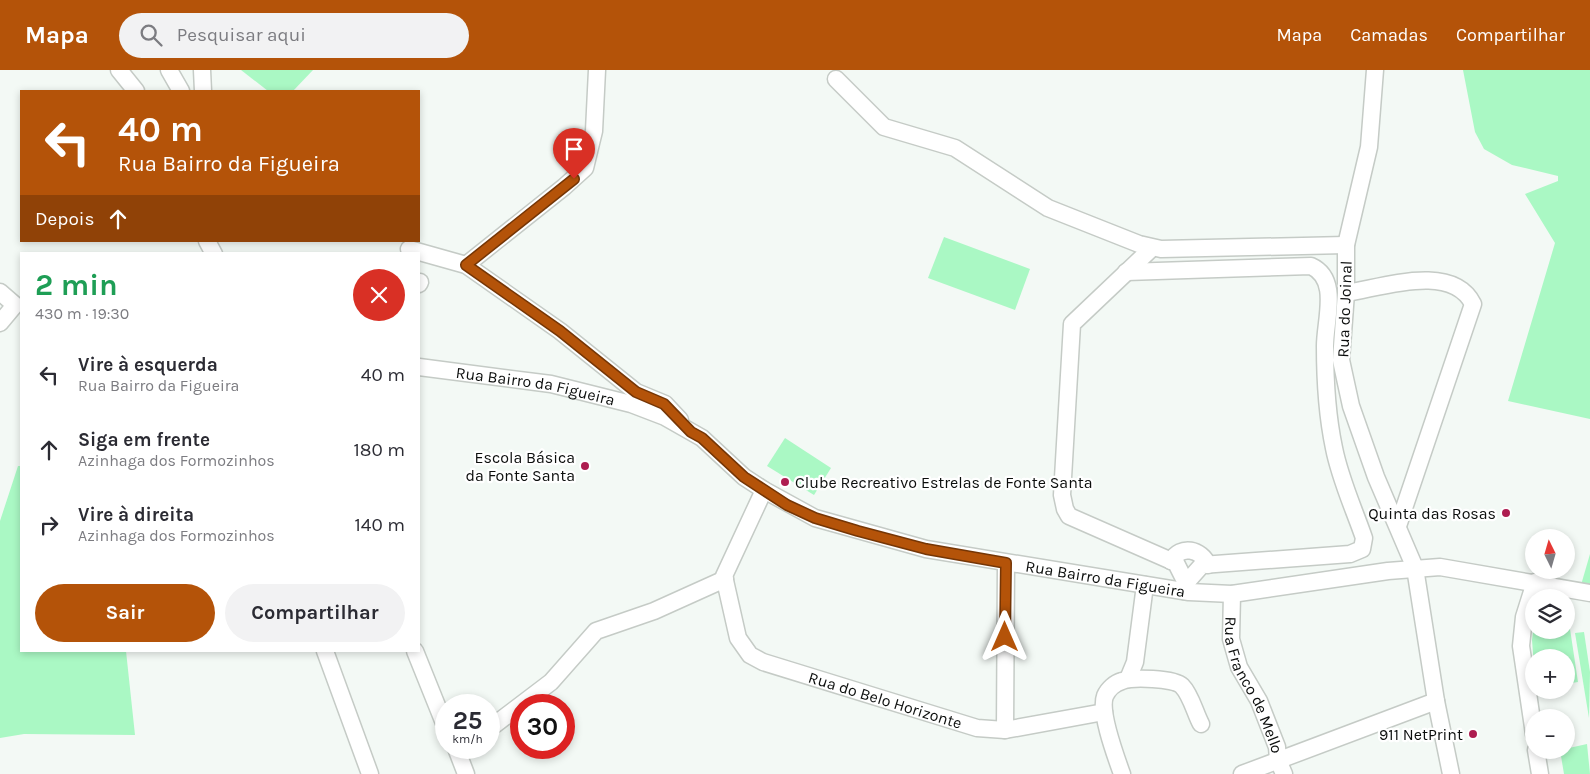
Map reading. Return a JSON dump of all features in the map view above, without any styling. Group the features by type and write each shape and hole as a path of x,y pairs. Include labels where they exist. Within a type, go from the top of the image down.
{"street":[{"path":"119,70 135,90"},
{"path":"169,70 180,90"},
{"path":"202,70 203,90"},
{"path":"466,265 585,168 594,131 597,70"},
{"name":"Rua do Joinal","path":"1375,70 1369,147 1346,245 1346,293 1341,360 1351,406 1376,477 1416,568 1436,701 1451,774"},
{"path":"836,79 884,127 966,153 1048,208 1152,248 1346,245"},
{"path":"1126,272 1312,266 1320,270 1328,287 1325,356 1330,427 1338,465 1364,538 1362,549 1350,554 1202,566 1185,587 1176,564 1069,516 1065,509 1062,495 1072,324 1126,272 1152,248"},
{"path":"409,249 420,252"},
{"path":"420,252 466,265 560,331 636,392 664,404 691,432"},
{"path":"1346,293 1403,280 1423,280 1443,283 1463,291 1473,304 1398,526"},
{"path":"0,292 14,305 0,324"},
{"name":"Rua Bairro da Figueira","path":"426,368 502,376 587,392 631,404 666,417 702,438 744,477 815,518 926,549 1144,585 1185,587 1232,594 1416,568 1440,567 1590,593"},
{"path":"500,721 551,682 596,631 654,611 725,579 726,571 764,490"},
{"path":"1171,561 1177,553 1188,550 1200,554 1208,565"},
{"path":"1005,730 1006,563"},
{"name":"Rua do Belo Horizonte","path":"725,579 738,638 746,651 755,658 973,728 1005,730 1104,712"},
{"path":"1530,709 1521,646 1524,617 1535,582"},
{"path":"1128,679 1135,662 1144,585"},
{"name":"Rua Franco de Mello","path":"1232,594 1231,638 1239,667 1259,701 1277,747 1281,767"},
{"path":"325,652 370,774"},
{"path":"415,652 435,701"},
{"path":"1122,774 1104,712 1104,702 1108,691 1118,682 1128,679 1166,680 1178,683 1184,690 1201,724"},
{"path":"1242,774 1281,767 1436,701"},
{"path":"462,759 466,774"},
{"path":"1538,759 1540,774"}],"green space":[{"path":"241,70 313,70 294,90 267,90"},
{"path":"1463,70 1590,70 1590,419 1508,401 1555,243 1525,194 1558,181 1558,176 1512,165 1484,149 1475,132"},
{"path":"944,237 1030,269 1015,310 928,278"},
{"path":"785,438 831,468 814,495 767,466"},
{"path":"18,466 20,466 20,652 126,652 135,735 24,734 0,738 0,521"},
{"path":"1590,554 1590,587 1581,585"},
{"path":"1584,632 1590,672 1589,718 1575,633"},
{"path":"1572,639 1573,649 1533,649 1532,640"},
{"path":"1575,662 1578,682 1575,682"},
{"path":"1587,744 1590,774 1564,774 1562,759 1575,759 1575,747"}],"place":[{"name":"Escola Básica da Fonte Santa","path":"585,466"},
{"name":"Clube Recreativo Estrelas de Fonte Santa","path":"785,482"},
{"name":"Quinta das Rosas","path":"1506,513"},
{"name":"911 NetPrint","path":"1473,734"}],"route":[{"path":"574,179 466,265 560,331 636,392 664,404 691,432 702,438 744,477 787,505 815,518 858,531 926,549 1006,563 1005,637"}]}
